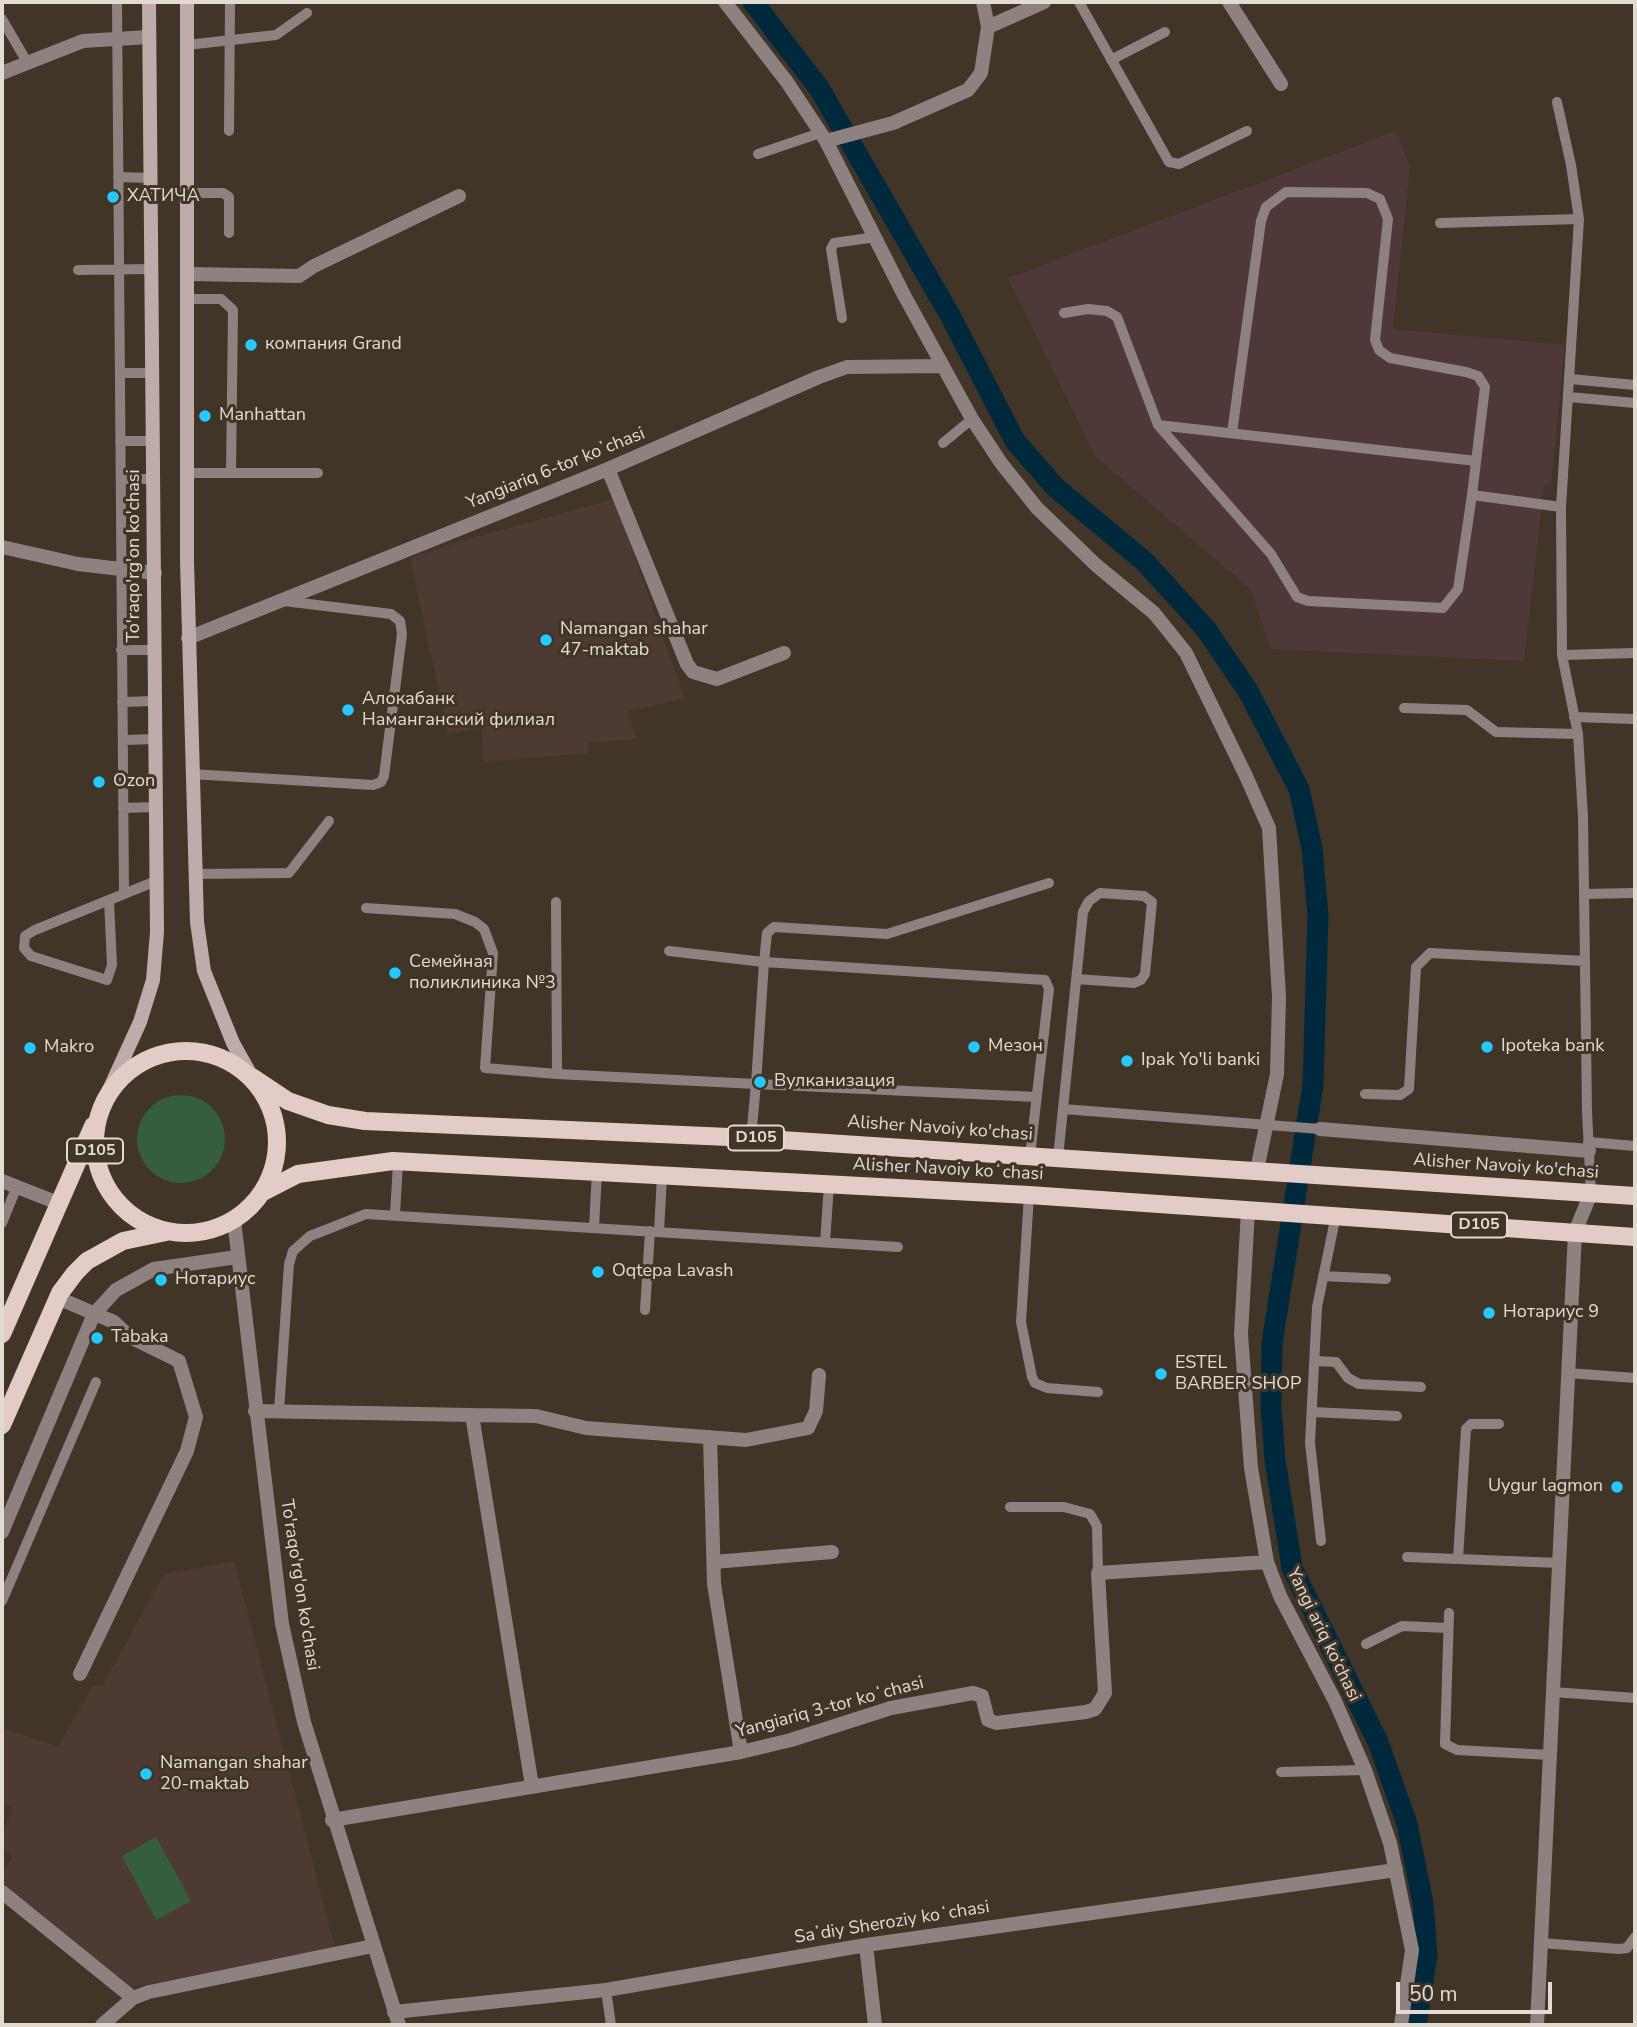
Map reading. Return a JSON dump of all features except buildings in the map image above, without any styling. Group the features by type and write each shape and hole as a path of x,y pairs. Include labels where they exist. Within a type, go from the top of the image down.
{"main road":[{"name":"To'raqo'rg'on ko'chasi","path":"104,1101 140,1022 153,980 157,932 149,2"},
{"path":"187,2 188,638 197,922 204,971 233,1043 251,1077"},
{"name":"D105","path":"2,1334 104,1101 121,1077 137,1066 172,1051 201,1051 228,1060 251,1077 269,1102 278,1132 275,1163 263,1192 234,1220 216,1229 191,1234 166,1232 123,1241 87,1261 58,1298 2,1425"},
{"name":"Alisher Navoiy ko'chasi","path":"251,1077 288,1101 328,1115 365,1121 751,1138 1635,1196"},
{"name":"D105","path":"104,1101 96,1127 95,1155 103,1181 119,1204 141,1222 166,1232"},
{"name":"Alisher Navoiy koʻchasi","path":"263,1192 298,1174 352,1164 398,1162 1029,1195 1635,1237"}],"street":[{"path":"725,2 827,138 972,419 1019,488 1096,565 1154,613 1186,653 1269,828 1279,997 1277,1074 1266,1125 1263,1171"},
{"path":"827,138 893,123 968,90 981,73 988,27 983,2"},
{"path":"988,27 1044,2"},
{"path":"1229,2 1281,84"},
{"path":"2,73 83,41 149,37"},
{"path":"189,274 299,276 314,265 458,196"},
{"name":"Yangiаriq 6-tor koʼchasi","path":"188,638 608,469 847,367 943,366"},
{"path":"608,469 687,664 693,672 717,679 784,653"},
{"path":"2,547 78,564 155,573"},
{"path":"1320,1129 1589,1147"},
{"path":"2,1181 58,1203"},
{"path":"1537,2025 1575,1232 1591,1193"},
{"name":"Yangi ariq ko‘chasi","path":"1254,1211 1241,1334 1251,1468 1267,1562 1280,1596 1335,1701 1365,1770 1390,1843 1412,1950 1401,2025"},
{"name":"To'raqo'rg'on ko'chasi","path":"234,1220 282,1625 304,1722 332,1820 397,2019"},
{"path":"2,1532 94,1314 116,1290 153,1269 237,1257"},
{"path":"58,1298 114,1322 130,1337 179,1361 195,1417 187,1451 79,1674"},
{"path":"255,1411 536,1416 586,1428 746,1440 807,1427 816,1411 819,1375"},
{"path":"472,1415 532,1786"},
{"path":"710,1437 714,1584 741,1752"},
{"path":"715,1562 832,1552"},
{"path":"1098,1573 1267,1562"},
{"name":"Yangiariq 3-tor koʻchasi","path":"332,1820 741,1752 791,1740 891,1708 973,1693 982,1696 988,1720 996,1723 1095,1709 1105,1693 1098,1573"},
{"name":"Saʼdiy Sheroziy koʻchasi","path":"397,2019 606,1990 866,1945 1396,1870"},
{"path":"2,1892 133,1998"},
{"path":"866,1945 876,2025"},
{"path":"102,2025 133,1998 149,1992 373,1946"}],"lane":[{"path":"117,2 124,894"},
{"path":"229,131 230,2"},
{"path":"1079,2 1169,162 1179,164 1247,131"},
{"path":"187,45 276,35 307,13"},
{"path":"2,19 27,62"},
{"path":"1111,60 1165,32"},
{"path":"1556,102 1571,165 1579,219 1561,507 1562,655 1578,734 1591,1193"},
{"path":"758,154 827,138"},
{"path":"118,177 151,178"},
{"path":"189,193 223,192 229,197 229,233"},
{"path":"1064,313 1088,309 1107,311 1117,317 1158,425 1272,554 1297,597 1308,601 1443,608 1458,589 1485,387 1478,376 1390,358 1379,350 1375,340 1388,219 1380,200 1367,192 1286,192 1266,207 1261,221 1232,433"},
{"path":"1440,223 1579,219"},
{"path":"842,318 831,249 834,243 876,237"},
{"path":"78,270 152,270"},
{"path":"189,299 221,299 233,310 231,473"},
{"path":"120,373 153,373"},
{"path":"1570,379 1635,385"},
{"path":"1569,397 1635,403"},
{"path":"943,443 972,419"},
{"path":"1158,425 1476,461"},
{"path":"120,440 154,441"},
{"path":"188,473 318,473"},
{"path":"121,479 154,479"},
{"path":"1472,495 1561,507"},
{"path":"191,774 373,785 384,776 402,634 400,621 391,614 280,600"},
{"path":"121,650 155,650"},
{"path":"1562,655 1635,653"},
{"path":"122,702 155,701"},
{"path":"1404,708 1467,710 1496,732 1578,734"},
{"path":"1574,717 1635,719"},
{"path":"122,740 156,739"},
{"path":"123,808 156,807"},
{"path":"195,874 289,873 329,821"},
{"path":"109,900 112,965 107,980 31,956 24,948 25,936 35,930 109,900 124,894 156,881"},
{"path":"751,1138 767,933 774,927 887,934 1049,883"},
{"path":"1058,1158 1076,979 1083,912 1089,901 1101,893 1144,896 1152,902 1145,974 1141,980 1134,983 1076,979"},
{"path":"1584,894 1635,893"},
{"path":"556,902 557,1074"},
{"path":"366,908 454,914 475,922 484,929 492,953 485,1068 557,1074 1037,1097"},
{"path":"669,951 764,962 1045,980 1049,989 1030,1156"},
{"path":"1365,1094 1400,1094 1409,1089 1416,967 1430,953 1585,961"},
{"path":"1063,1109 1320,1129"},
{"path":"1589,1147 1635,1146"},
{"path":"395,1215 398,1162"},
{"path":"594,1227 597,1172"},
{"path":"645,1310 662,1176"},
{"path":"825,1242 829,1185"},
{"path":"2,1223 17,1186"},
{"path":"1029,1195 1021,1322 1032,1377 1040,1386 1047,1388 1098,1392"},
{"path":"279,1411 289,1264 293,1251 310,1236 366,1214 898,1247"},
{"path":"1321,1541 1310,1443 1317,1307 1329,1214"},
{"path":"1323,1276 1386,1279"},
{"path":"1314,1361 1336,1362 1348,1378 1359,1384 1421,1387"},
{"path":"1568,1373 1635,1378"},
{"path":"2,1601 96,1382"},
{"path":"1312,1412 1397,1416"},
{"path":"1458,1559 1466,1429 1471,1424 1499,1424"},
{"path":"1010,1507 1063,1507 1095,1517 1098,1573"},
{"path":"1407,1557 1559,1563"},
{"path":"1449,1613 1445,1744 1457,1750 1550,1755"},
{"path":"1366,1644 1402,1626 1448,1628"},
{"path":"1553,1692 1635,1698"},
{"path":"1281,1772 1365,1770"},
{"path":"1541,1943 1619,1949 1627,1948 1635,1937"},
{"path":"606,1990 611,2025"}],"shaded area":[{"path":"1396,131 1410,166 1393,329 1565,345 1551,485 1544,485 1524,661 1270,649 1251,590 1095,456 1008,278"},
{"name":"Namangan shahar 47-maktab","path":"614,499 685,699 627,711 637,739 588,743 588,753 483,762 482,727 448,734 410,558 461,541"},
{"name":"Namangan shahar 20-maktab","path":"234,1561 336,1951 131,1987 2,1886 2,1873 13,1857 2,1848 2,1835 13,1808 2,1802 2,1737 5,1729 58,1747 93,1685 102,1686 164,1574"}],"green space":[{"path":"181,1095 206,1102 218,1114 225,1139 218,1164 206,1176 181,1183 156,1176 144,1164 137,1139 144,1114 156,1102"},
{"path":"156,1837 191,1901 156,1920 122,1856"}],"waterway":[{"path":"753,2 819,88 951,317 1015,441 1055,487 1144,561 1206,629 1248,691 1299,789 1312,848 1318,915 1313,1085 1272,1343 1271,1407 1275,1460 1292,1568 1378,1742 1407,1824 1423,1903 1427,1955 1416,2025"}],"place":[{"name":"ХАТИЧА","path":"113,197"},
{"name":"компания Grand","path":"251,345"},
{"name":"Manhattan","path":"205,416"},
{"name":"Namangan shahar 47-maktab","path":"546,640"},
{"name":"Алокабанк Наманганский филиал","path":"348,710"},
{"name":"Ozon","path":"99,782"},
{"name":"Семейная поликлиника №3","path":"395,973"},
{"name":"Мезон","path":"974,1047"},
{"name":"Ipoteka bank","path":"1487,1047"},
{"name":"Makro","path":"30,1048"},
{"name":"Ipak Yo'li banki","path":"1127,1061"},
{"name":"Вулканизация","path":"760,1082"},
{"name":"Oqtepa Lavash","path":"598,1272"},
{"name":"Нотариус","path":"161,1280"},
{"name":"Нотариус 9","path":"1489,1313"},
{"name":"Tabaka","path":"97,1338"},
{"name":"ESTEL BARBER SHOP","path":"1161,1374"},
{"name":"Uygur lagmon","path":"1617,1487"},
{"name":"Namangan shahar 20-maktab","path":"146,1774"}]}
